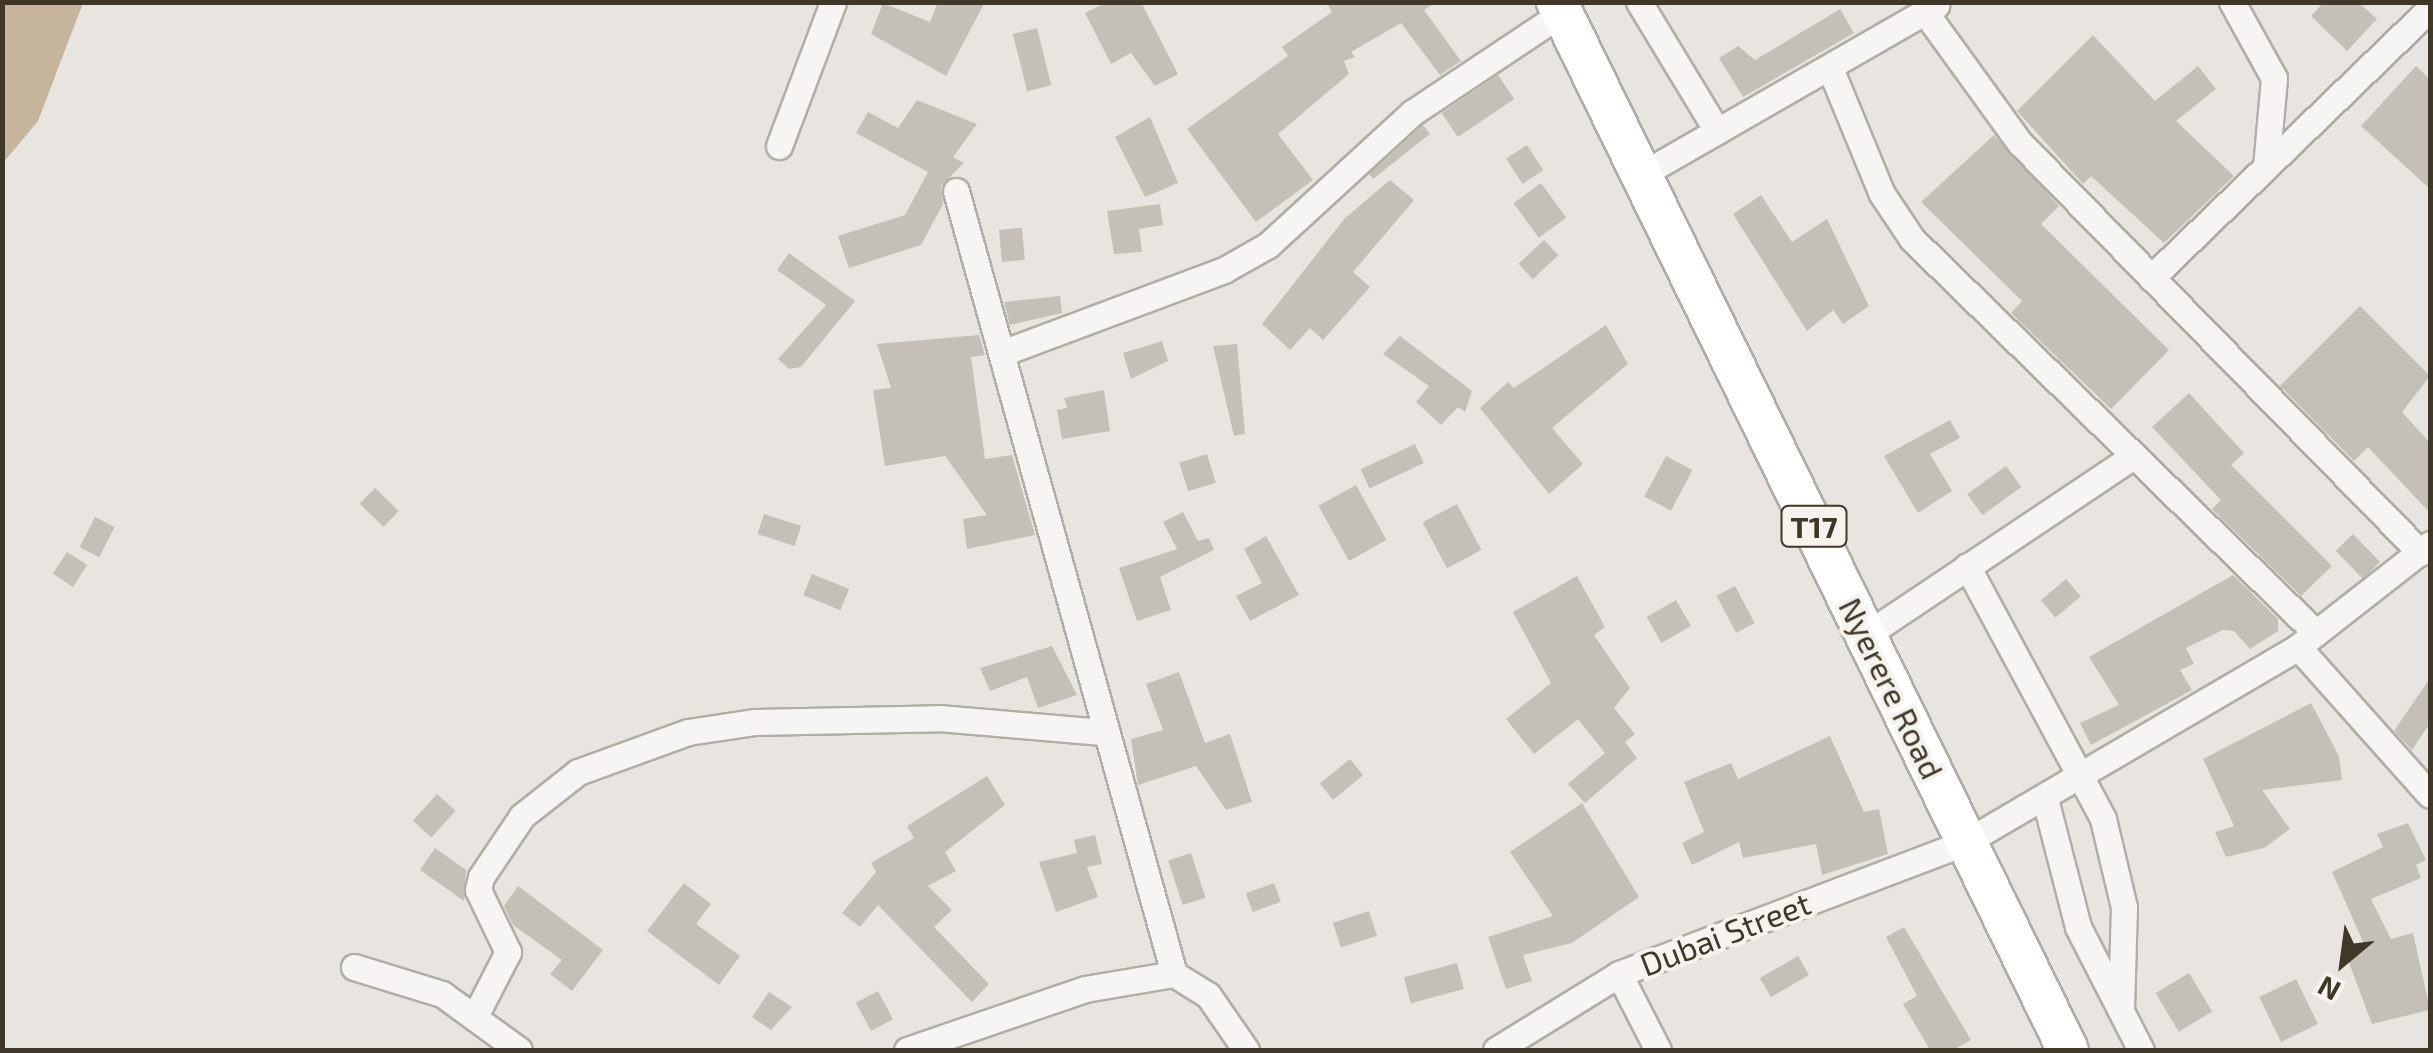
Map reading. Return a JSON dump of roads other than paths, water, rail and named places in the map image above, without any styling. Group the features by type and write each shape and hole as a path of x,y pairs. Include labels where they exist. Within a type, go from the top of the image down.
{"main road":[{"name":"Nyerere Road","path":"1559,8 2068,1050"}],"street":[{"path":"779,146 833,2"},
{"path":"1640,2 1717,131"},
{"path":"2232,2 2274,78 2266,167"},
{"path":"1639,176 1933,7 2020,142 2150,278 2426,548"},
{"path":"1002,353 1224,270 1268,245 1412,113 1559,8"},
{"path":"2150,278 2430,9"},
{"path":"1830,68 1882,194 1912,239 2133,456 2307,640 2430,795"},
{"path":"956,191 1102,732 1174,974"},
{"path":"1866,635 2133,456"},
{"name":"Dubai Street","path":"1496,1050 1619,974 1966,842 2086,777 2307,640 2426,548"},
{"path":"1967,566 2086,777 2124,906 2121,1008"},
{"path":"476,1014 508,952 478,890 481,877 522,816 578,772 688,732 755,722 939,718 1102,732"},
{"path":"2045,799 2060,879 2141,1050"},
{"path":"354,967 442,994 476,1014 519,1050"},
{"path":"906,1050 1085,989 1174,974 1208,995 1246,1050"},
{"path":"1619,974 1658,1050"}]}
